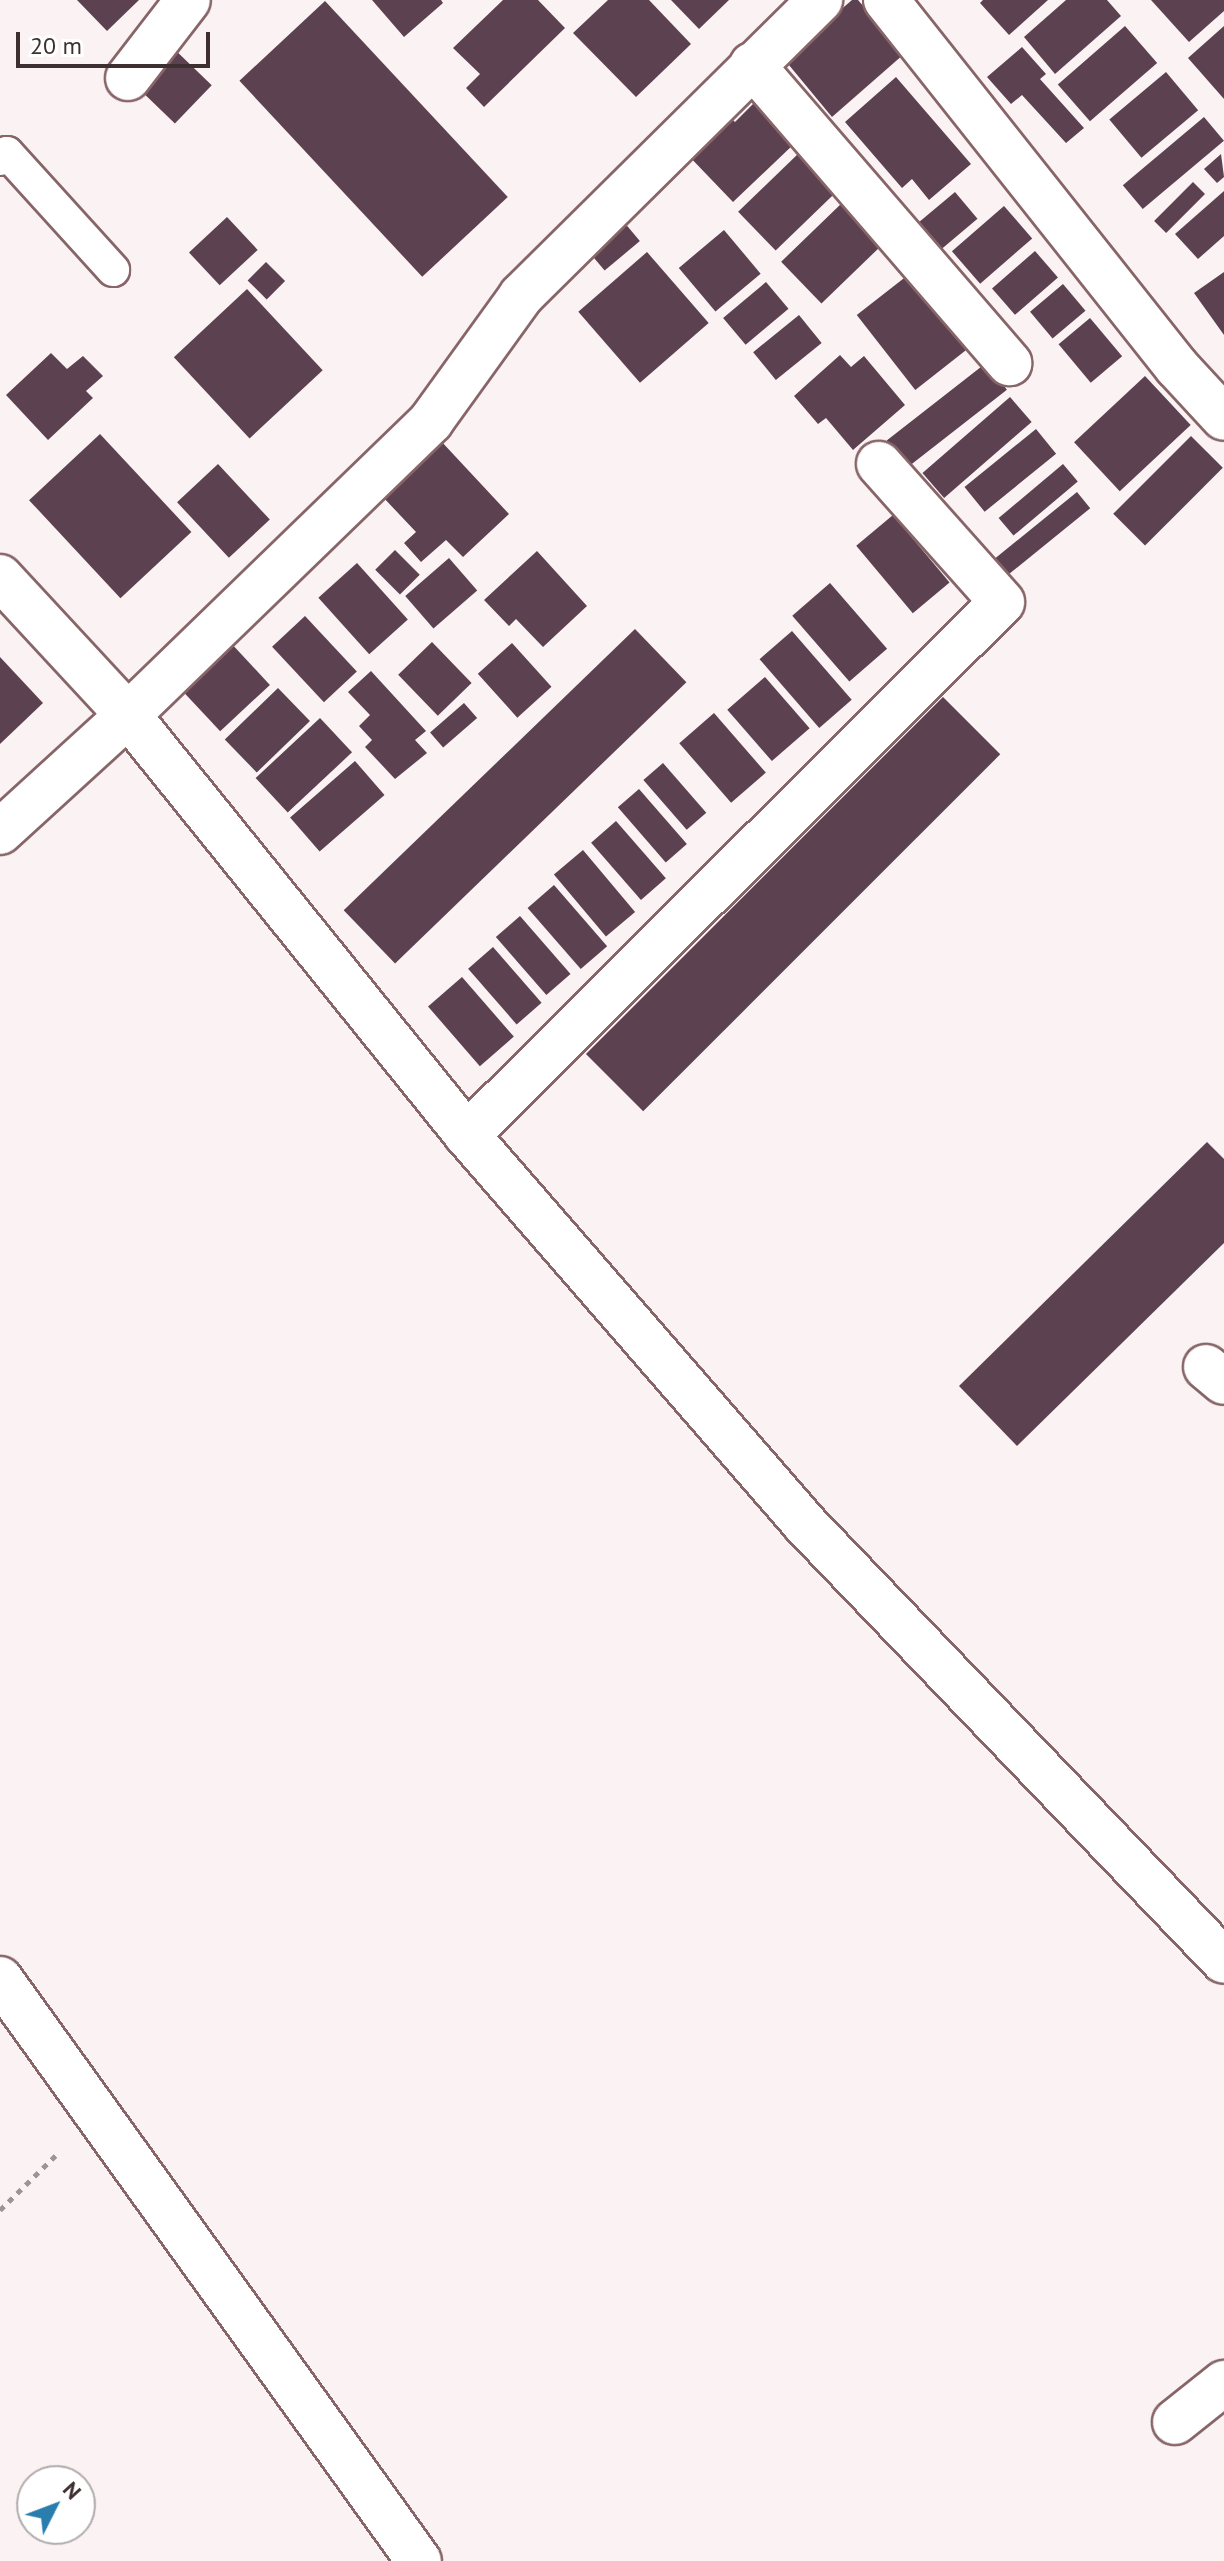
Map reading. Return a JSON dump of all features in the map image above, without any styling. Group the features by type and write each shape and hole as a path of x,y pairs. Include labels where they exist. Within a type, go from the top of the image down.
{"street":[{"path":"128,78 188,0"},
{"path":"886,0 1177,367 1224,418"},
{"path":"0,832 128,715 431,421 521,296 752,65 793,8"},
{"path":"752,65 1009,363"},
{"path":"467,1135 1002,602 879,464"},
{"path":"0,577 128,715 467,1135 805,1524 1224,1961"},
{"path":"0,1979 419,2561"},
{"path":"1175,2422 1224,2383"}],"lane":[{"path":"0,159 7,153 113,270"}],"path":[{"path":"0,2210 98,2115"}],"building":[{"path":"77,0 139,0 107,31"},
{"path":"372,0 441,0 443,3 404,37"},
{"path":"503,0 538,0 565,28 484,107 466,88 480,74 453,48"},
{"path":"608,0 649,0 691,44 636,97 573,33"},
{"path":"671,0 729,0 699,29"},
{"path":"852,0 858,0 904,54 832,117 784,59"},
{"path":"983,0 1048,0 1009,35 980,3"},
{"path":"1066,0 1107,0 1121,16 1055,74 1024,37"},
{"path":"1151,0 1224,0 1224,11 1189,42"},
{"path":"325,1 508,197 422,277 239,81"},
{"path":"1125,26 1157,63 1090,121 1058,84"},
{"path":"1224,26 1224,99 1188,58"},
{"path":"170,45 212,85 175,123 133,83"},
{"path":"1022,47 1046,74 1040,79 1084,128 1066,143 1022,95 1011,104 987,77"},
{"path":"1166,72 1198,110 1141,158 1109,120"},
{"path":"896,77 971,164 929,200 912,179 902,188 845,122"},
{"path":"755,102 795,143 733,202 685,152 725,113 735,122"},
{"path":"1204,117 1224,141 1143,209 1123,185"},
{"path":"800,152 838,191 776,251 738,212"},
{"path":"1221,154 1224,177 1217,183 1204,169"},
{"path":"1193,182 1205,194 1166,233 1154,221"},
{"path":"1224,191 1224,236 1198,259 1175,234"},
{"path":"955,192 977,219 935,254 913,227"},
{"path":"843,202 883,244 821,303 781,262"},
{"path":"1004,206 1032,238 980,284 952,251"},
{"path":"618,215 640,241 605,271 583,245"},
{"path":"227,217 258,250 220,285 189,252"},
{"path":"724,230 761,274 715,312 679,268"},
{"path":"1035,251 1058,277 1015,315 992,288"},
{"path":"647,252 709,323 640,383 578,312"},
{"path":"266,262 285,281 267,299 248,280"},
{"path":"1224,272 1224,335 1194,293"},
{"path":"908,275 966,350 915,390 857,315"},
{"path":"766,282 788,309 746,345 723,318"},
{"path":"1063,284 1085,311 1053,338 1030,312"},
{"path":"247,289 323,370 250,438 174,357"},
{"path":"799,315 822,343 776,380 753,352"},
{"path":"1090,318 1122,356 1091,383 1059,344"},
{"path":"51,353 67,369 83,356 103,376 86,391 93,398 48,440 6,395"},
{"path":"840,355 851,367 864,356 905,405 853,450 826,418 818,424 794,396"},
{"path":"986,363 1007,390 908,467 887,441"},
{"path":"1145,376 1191,425 1120,491 1074,442"},
{"path":"1010,397 1032,422 944,498 922,473"},
{"path":"1036,429 1056,454 985,512 965,487"},
{"path":"100,434 191,532 120,598 29,500"},
{"path":"1191,436 1223,468 1145,546 1113,514"},
{"path":"440,440 509,514 463,557 446,540 421,562 404,543 416,532 381,495"},
{"path":"218,464 270,520 229,558 177,502"},
{"path":"1063,464 1078,482 1013,536 999,518"},
{"path":"1077,492 1090,508 1006,576 993,560"},
{"path":"893,515 950,582 913,613 856,546"},
{"path":"395,550 420,575 400,595 375,570"},
{"path":"537,551 587,606 543,647 516,619 509,626 484,600"},
{"path":"449,558 477,590 433,629 405,596"},
{"path":"357,563 408,619 369,654 318,598"},
{"path":"830,583 887,649 849,681 792,616"},
{"path":"305,616 357,672 324,702 272,647"},
{"path":"635,629 686,682 395,964 344,910"},
{"path":"792,631 852,700 819,728 760,659"},
{"path":"229,641 270,685 220,731 179,687"},
{"path":"432,642 472,683 438,716 398,675"},
{"path":"512,643 551,687 517,718 478,674"},
{"path":"0,657 43,703 0,744"},
{"path":"371,671 426,731 415,740 427,753 395,779 365,747 372,740 359,726 370,715 348,692"},
{"path":"765,677 810,728 772,761 727,710"},
{"path":"278,688 310,721 257,772 225,739"},
{"path":"943,697 1000,754 643,1111 586,1054"},
{"path":"464,703 477,718 443,748 430,733"},
{"path":"714,713 766,773 731,803 679,743"},
{"path":"320,718 352,752 288,812 256,778"},
{"path":"355,761 385,795 320,851 290,817"},
{"path":"663,763 706,813 687,830 643,780"},
{"path":"639,789 687,844 666,862 618,807"},
{"path":"616,821 666,878 641,900 591,843"},
{"path":"583,850 635,912 606,936 554,874"},
{"path":"554,885 607,946 581,969 528,908"},
{"path":"520,916 571,974 546,995 496,937"},
{"path":"493,947 542,1003 517,1024 468,969"},
{"path":"462,977 514,1037 480,1066 428,1007"},
{"path":"1207,1142 1224,1159 1224,1243 1017,1446 959,1386"}]}
